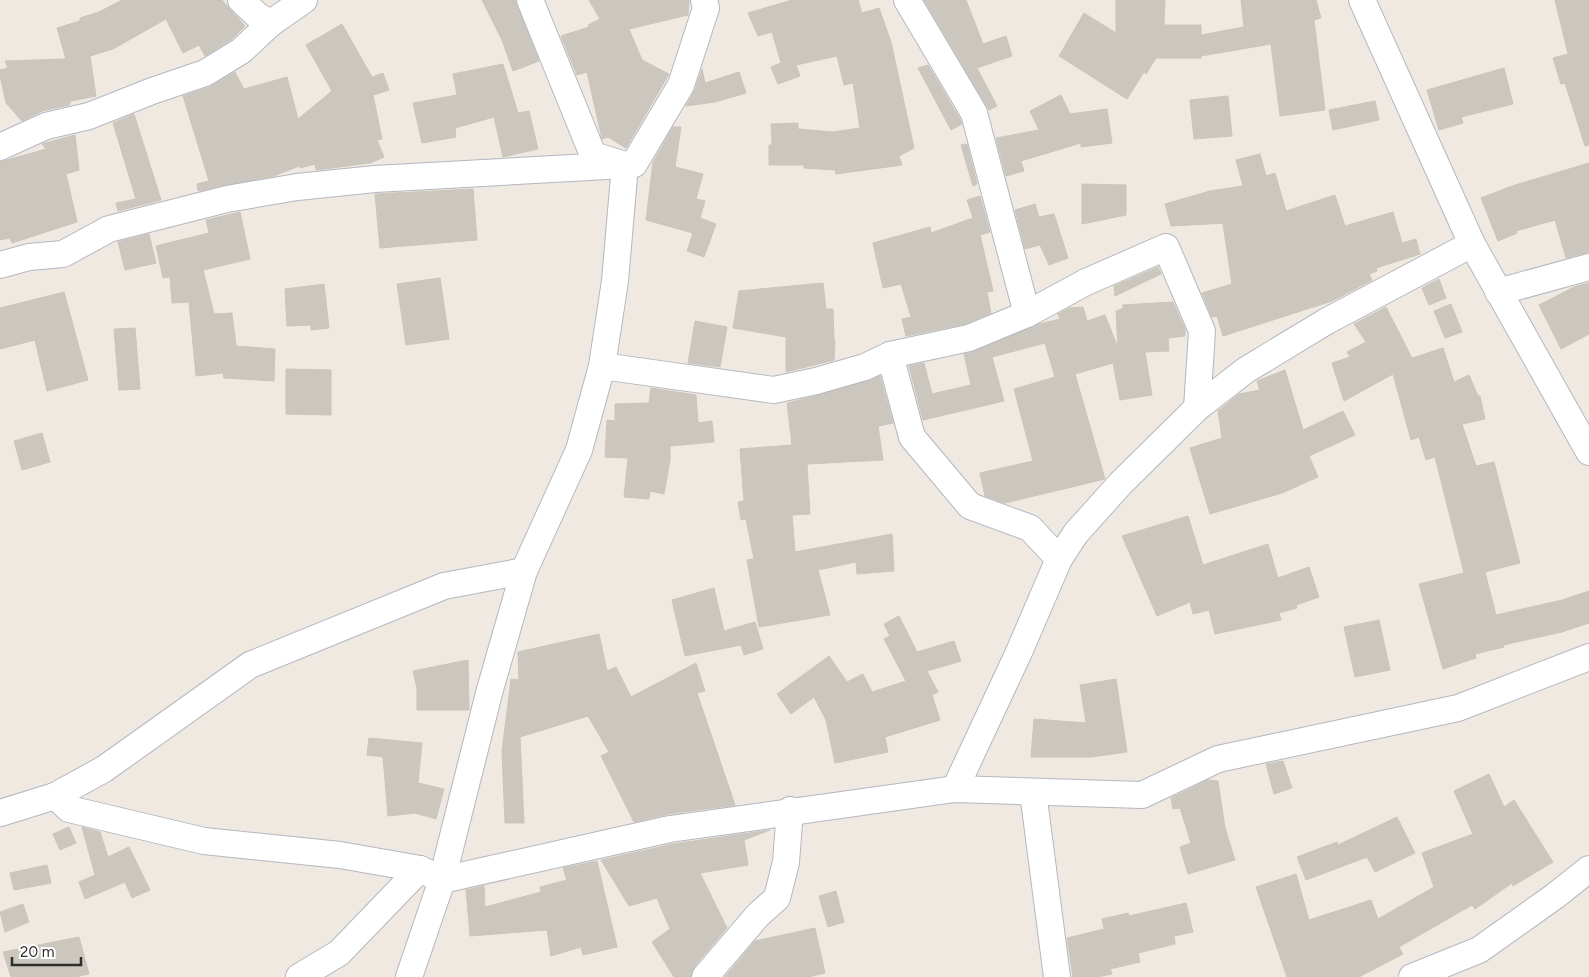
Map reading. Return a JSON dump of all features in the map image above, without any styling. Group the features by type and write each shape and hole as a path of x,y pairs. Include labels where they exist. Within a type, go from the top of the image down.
{"street":[{"path":"241,0 258,16 271,23"},
{"path":"0,147 46,126 89,116 152,91 205,73 241,51 271,23 304,0"},
{"path":"530,0 593,155 625,165"},
{"path":"0,266 29,257 63,254 109,229 227,199 297,187 375,179 634,164 681,85 706,8 704,0"},
{"path":"907,0 974,113 1027,314"},
{"path":"1362,0 1472,244 1589,452"},
{"path":"409,977 431,874 489,693 524,571 579,450 602,366 615,281 625,165"},
{"path":"954,789 1019,652 1059,559 1076,533 1121,482 1197,408 1246,370 1327,321 1472,244"},
{"path":"602,366 774,390 816,381 865,367 890,355 969,338 1027,314 1086,282 1166,247 1202,331 1197,408"},
{"path":"1498,292 1589,267"},
{"path":"890,355 912,437 970,506 1030,528 1059,559"},
{"path":"0,813 55,796 104,769 250,665 444,586 524,571"},
{"path":"55,796 69,809 204,841 340,855 431,874 670,829 790,810 954,789 1142,795 1218,758 1458,708 1589,657"},
{"path":"1033,792 1057,977"},
{"path":"705,977 758,915 777,898 786,862 790,810"},
{"path":"1412,977 1479,950 1555,896 1589,868"},
{"path":"299,977 339,952 431,874"}],"building":[{"path":"122,0 222,0 245,26 232,39 205,56 199,45 183,53 166,19 113,49 90,56 96,96 71,101 69,105 42,111 22,121 6,103 0,75 0,70 8,68 5,61 66,59 57,28 80,21 80,18 99,12"},
{"path":"482,0 515,0 539,61 513,71 502,40"},
{"path":"589,0 689,0 688,15 629,29 642,60 669,74 626,148 608,137 602,139 587,72 577,75 561,36 589,27 588,25 600,19"},
{"path":"792,0 858,0 862,13 879,8 891,42 914,148 899,156 902,165 836,174 835,170 804,168 804,165 769,165 769,145 772,145 771,124 798,123 798,129 833,132 860,128 853,83 844,85 837,56 796,65 800,76 778,84 771,67 781,63 772,32 758,36 748,13"},
{"path":"924,0 966,0 983,44 1006,36 1012,56 977,68 997,106 989,110"},
{"path":"1116,0 1165,0 1164,25 1201,25 1201,35 1244,27 1241,0 1316,0 1321,18 1314,20 1325,110 1280,116 1271,44 1201,56 1201,58 1156,58 1146,74 1144,72 1127,99 1059,56 1084,13 1116,33"},
{"path":"1555,0 1589,0 1589,145 1585,146 1565,83 1561,84 1553,58 1568,54"},
{"path":"342,24 372,77 383,73 389,90 373,95 382,139 377,140 384,157 370,163 316,170 315,164 300,168 299,166 274,176 198,191 197,184 209,181 183,96 210,87 235,72 244,89 287,77 298,119 332,91 306,45"},
{"path":"503,64 518,113 529,111 538,149 503,157 494,117 455,128 456,137 422,143 413,103 457,95 453,74"},
{"path":"928,65 962,124 951,130 918,68"},
{"path":"1504,68 1513,104 1461,117 1463,123 1439,130 1427,90"},
{"path":"702,69 705,83 739,72 746,93 715,102 686,106 695,90"},
{"path":"1061,95 1070,114 1107,109 1112,143 1081,147 1081,143 1021,161 1024,171 1006,176 996,138 1039,130 1030,111"},
{"path":"1228,96 1232,136 1194,139 1190,100"},
{"path":"1375,101 1379,120 1333,130 1329,110"},
{"path":"134,114 161,200 118,211 116,203 136,199 113,123"},
{"path":"673,127 681,127 675,167 703,174 696,199 705,201 700,218 716,224 704,257 687,251 693,233 646,220 653,162"},
{"path":"75,135 79,170 66,174 77,222 12,243 10,238 0,240 0,162 46,149 42,144"},
{"path":"967,144 977,184 973,186 961,145"},
{"path":"1260,154 1266,176 1275,173 1286,211 1335,195 1345,226 1393,212 1402,243 1416,239 1420,254 1376,268 1377,271 1369,274 1372,280 1332,301 1223,336 1217,316 1212,317 1202,293 1232,284 1223,224 1227,223 1171,226 1165,204 1210,191 1243,186 1236,160"},
{"path":"1589,163 1589,252 1566,258 1555,220 1516,231 1517,233 1498,241 1481,198 1512,186"},
{"path":"1082,184 1126,185 1126,215 1082,224"},
{"path":"473,189 477,240 380,248 375,194"},
{"path":"980,196 990,232 980,235 993,291 987,292 991,313 965,324 906,336 902,319 911,317 901,284 883,288 873,243 930,227 931,233 973,218 967,200"},
{"path":"1035,204 1039,217 1054,214 1068,258 1049,265 1040,245 1025,249 1015,210"},
{"path":"240,212 250,259 203,270 214,314 232,313 236,346 275,349 274,381 224,378 223,373 196,376 189,302 172,303 170,277 163,278 156,246 209,233 206,220"},
{"path":"149,234 156,263 125,270 118,242"},
{"path":"1158,267 1161,274 1115,296 1114,286"},
{"path":"440,278 449,339 406,345 397,284"},
{"path":"1439,279 1446,298 1429,305 1422,288"},
{"path":"823,283 826,309 833,309 834,360 786,372 786,337 733,328 739,291"},
{"path":"1589,283 1589,334 1561,349 1539,305 1574,287"},
{"path":"324,284 329,328 311,330 311,325 287,326 285,289"},
{"path":"64,292 88,380 47,391 35,340 0,349 0,308"},
{"path":"1173,302 1185,329 1185,336 1168,338 1169,351 1145,352 1152,395 1120,400 1113,363 1075,374 1105,479 1005,503 985,496 980,473 1033,461 1014,389 1055,377 1045,343 992,357 1004,401 923,420 909,366 924,363 932,394 971,385 964,354 1039,324 1060,319 1058,314 1069,308 1083,307 1087,321 1105,315 1118,348 1116,311 1124,308 1122,305"},
{"path":"1451,304 1462,332 1445,338 1434,311"},
{"path":"1386,307 1412,358 1443,348 1454,382 1469,375 1478,396 1480,396 1485,419 1462,424 1476,466 1494,462 1520,563 1485,572 1496,615 1562,600 1589,591 1589,623 1562,632 1503,645 1504,647 1475,654 1476,658 1443,669 1419,584 1464,573 1435,457 1426,460 1419,437 1411,440 1393,374 1344,401 1332,363 1350,357 1347,352 1366,342 1354,324"},
{"path":"695,321 727,327 720,367 688,363"},
{"path":"135,328 140,389 119,390 114,329"},
{"path":"286,369 331,370 331,415 286,414"},
{"path":"1285,370 1303,430 1343,411 1355,435 1309,456 1318,477 1282,493 1210,514 1190,448 1222,438 1218,411 1239,394 1260,390 1257,381"},
{"path":"880,376 893,423 878,426 883,460 807,464 810,514 792,515 795,552 892,534 894,571 857,574 856,562 818,570 830,615 759,627 747,560 754,559 746,519 741,520 738,502 744,501 740,449 792,445 787,403 820,395"},
{"path":"651,388 696,395 698,423 712,421 714,442 670,446 670,460 664,494 650,491 649,499 624,497 628,458 605,457 607,420 615,421 615,404 649,403"},
{"path":"42,433 50,462 22,470 14,441"},
{"path":"1188,516 1203,565 1268,544 1278,578 1309,567 1319,597 1296,605 1297,608 1279,613 1281,620 1215,634 1209,610 1193,614 1190,602 1157,616 1122,536"},
{"path":"714,588 724,631 755,622 763,649 744,655 741,645 685,656 672,600"},
{"path":"899,616 917,652 954,641 961,661 927,671 938,692 932,695 940,720 885,737 888,752 835,763 826,720 814,697 791,714 777,694 829,656 847,682 863,674 872,692 906,681 884,639 890,636 884,624"},
{"path":"1379,620 1390,670 1355,677 1344,627"},
{"path":"599,634 607,671 616,667 631,697 696,663 705,691 697,693 735,805 668,814 634,822 601,756 609,752 588,716 520,737 524,823 505,823 502,751 511,679 519,680 518,652"},
{"path":"468,660 469,710 417,710 417,688 413,671"},
{"path":"1116,679 1127,752 1092,757 1031,757 1034,719 1086,723 1080,685"},
{"path":"369,738 422,743 418,783 444,789 436,819 415,813 388,816 383,757 367,755"},
{"path":"1283,761 1292,788 1274,794 1266,764"},
{"path":"1489,774 1504,807 1514,800 1553,862 1513,886 1512,883 1475,909 1472,905 1399,947 1403,954 1359,977 1287,977 1256,887 1296,874 1309,920 1371,900 1378,919 1434,887 1422,853 1473,834 1454,791"},
{"path":"1208,780 1218,781 1225,828 1235,860 1188,874 1180,847 1191,843 1180,808 1173,809 1171,798"},
{"path":"1397,817 1415,853 1375,872 1367,857 1306,880 1297,857 1337,842 1338,845"},
{"path":"69,827 76,843 60,850 53,834"},
{"path":"82,827 100,832 108,857 129,847 150,890 132,898 125,882 85,899 79,882 95,875"},
{"path":"770,830 744,840 748,865 700,873 727,928 694,967 690,977 674,977 652,942 670,929 657,898 629,906 601,860 673,844"},
{"path":"597,861 617,947 583,955 581,947 551,956 547,930 470,936 466,890 484,886 485,907 541,892 540,887 567,880 563,868"},
{"path":"47,865 51,883 14,890 10,873"},
{"path":"836,891 844,922 828,927 819,896"},
{"path":"1186,903 1193,932 1174,936 1175,944 1138,953 1140,962 1110,969 1112,974 1097,977 1073,977 1067,938 1104,929 1102,919 1128,913 1129,916"},
{"path":"23,904 29,922 5,932 0,912"},
{"path":"815,928 825,973 808,977 725,977 755,941"},
{"path":"79,937 89,974 75,977 11,977 3,952"}]}
